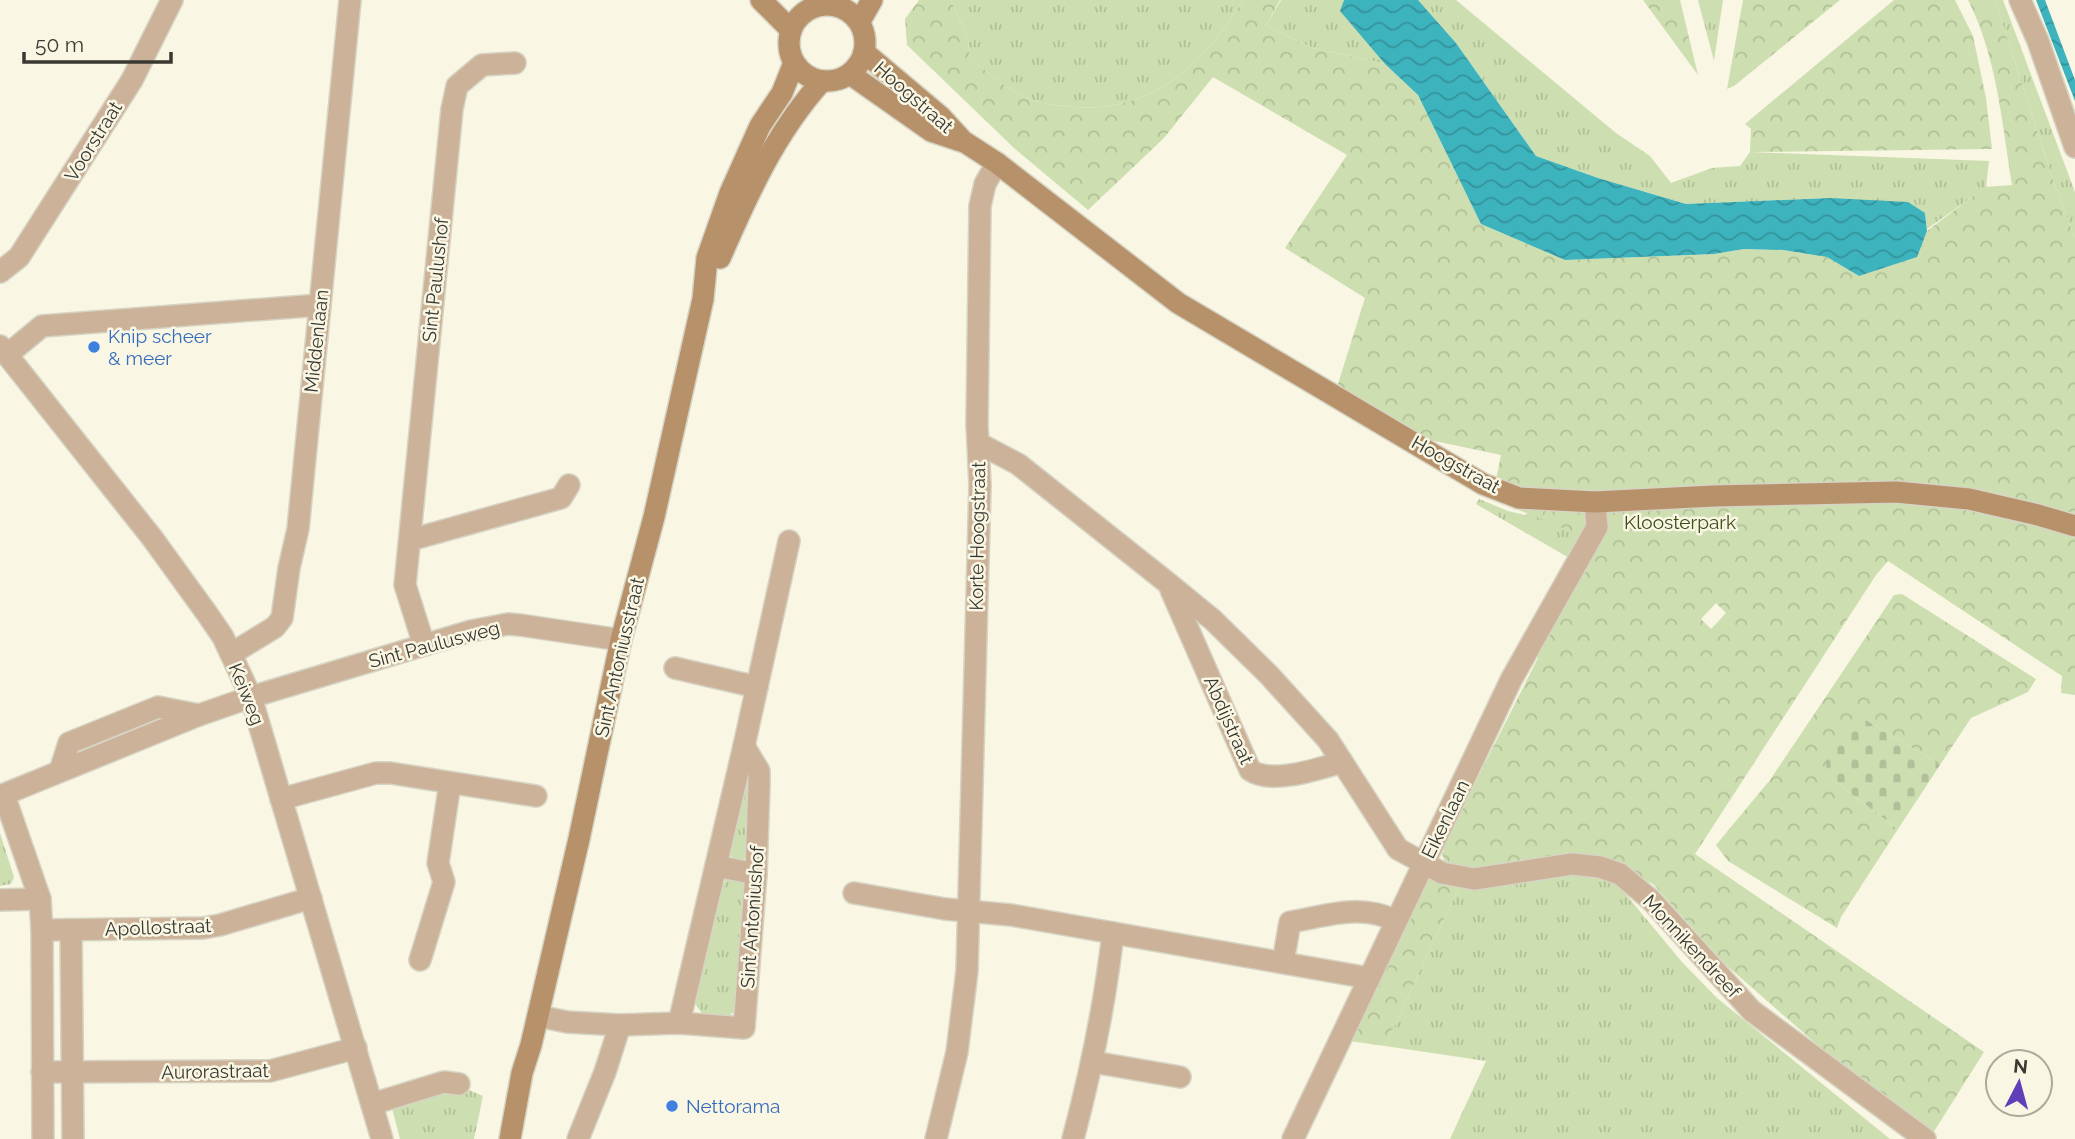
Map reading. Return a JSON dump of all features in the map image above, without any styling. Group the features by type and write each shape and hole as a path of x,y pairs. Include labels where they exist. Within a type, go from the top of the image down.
{"main road":[{"path":"761,0 791,30"},
{"path":"860,21 872,0"},
{"path":"844,3 860,21 866,37 865,54 859,65 849,74 831,81 822,81 811,78 794,62 790,52 791,30 807,4 844,3"},
{"name":"Hoogstraat","path":"865,54 941,117 963,141 997,163 1178,303 1483,484 1519,498 1595,502 1727,495 1896,492 1969,499 2075,526"},
{"name":"Sint Antoniusstraat","path":"510,1139 522,1073 538,1016 621,640 654,517 703,299 707,258 730,193 760,126 782,93 794,62"},
{"name":"Hoogstraat","path":"849,74 931,131 963,141"},
{"name":"Sint Antoniusstraat","path":"703,299 764,161 800,105 822,81"}],"street":[{"name":"Voorstraat","path":"0,272 19,257 132,80 172,0"},
{"name":"Middenlaan","path":"231,654 275,627 282,618 298,529 350,0"},
{"path":"2020,0 2038,41 2075,147"},
{"name":"Sint Paulushof","path":"424,645 405,585 452,109 457,86 482,65 515,63"},
{"name":"Korte Hoogstraat","path":"936,1139 957,1052 967,971 979,485 981,206 985,184 997,163"},
{"path":"4,351 42,327 320,305"},
{"name":"Keiweg","path":"4,351 153,539 208,615 231,654 251,697 382,1139"},
{"name":"Abdijstraat","path":"978,443 1018,464 1213,620 1269,675 1319,730 1398,849 1423,864"},
{"path":"410,540 561,498 569,485"},
{"name":"Eikenlaan","path":"1293,1139 1511,680 1597,527 1595,502"},
{"name":"Sint Antoniushof","path":"679,1023 789,541"},
{"name":"Abdijstraat","path":"1169,584 1250,770 1268,777 1311,771 1342,762"},
{"name":"Sint Paulusweg","path":"2,795 60,771 69,743 158,707 199,715 471,631 508,624 621,640"},
{"path":"675,668 757,687"},
{"name":"Sint Antoniushof","path":"620,1025 679,1023 744,1028 757,874 759,771 744,746"},
{"path":"281,799 376,773 536,796"},
{"path":"420,960 444,881 438,863 450,783"},
{"path":"2,795 40,899 43,1139"},
{"name":"Monnikendreef","path":"1423,864 1442,873 1474,879 1572,864 1600,867 1620,874 1651,900 1752,1011 1925,1139"},
{"path":"716,866 757,874"},
{"path":"854,892 933,907 1012,915 1369,978"},
{"name":"Apollostraat","path":"42,930 220,926 311,898"},
{"path":"0,900 40,899"},
{"path":"1283,962 1290,922 1363,910 1381,913 1396,920"},
{"path":"71,930 73,1139"},
{"path":"1073,1139 1093,1062 1106,995 1113,933"},
{"path":"538,1016 567,1022 620,1025 605,1072 578,1139"},
{"name":"Aurorastraat","path":"42,1072 270,1071 356,1048"},
{"path":"1093,1062 1180,1077"},
{"path":"372,1104 444,1082 459,1084"}],"green space":[{"name":"Kloosterpark","path":"919,0 951,0 968,39 970,57 1006,87 1041,103 1102,107 1128,102 1152,93 1173,80 1211,45 1243,0 1280,0 1266,26 1313,48 1385,64 1418,95 1481,224 1565,260 1714,254 1744,249 1783,250 1827,257 1859,276 1916,257 1927,231 1985,187 2012,185 1992,67 1986,44 1968,0 1995,0 2054,183 2075,238 2075,695 2061,693 2062,676 1888,561 1876,575 1695,854 1984,1052 1933,1133 1846,1070 1725,964 1653,884 1612,864 1481,873 1446,864 1441,852 1444,852 1441,842 1469,795 1538,658 1535,651 1545,632 1552,630 1597,542 1492,499 1501,455 1425,439 1337,387 1365,298 1285,248 1347,155 1213,77 1164,138 1088,210 1014,148 907,45 905,19","holes":["1716,603 1726,613 1711,629 1701,619"]},
{"path":"951,0 1243,0 1211,45 1173,80 1152,93 1128,102 1102,107 1073,107 1041,103 1014,92 970,57 968,39"},
{"path":"1281,0 1344,0 1341,11 1385,64 1313,48 1266,26"},
{"path":"1418,0 1456,0 1616,133 1650,156 1671,183 1712,168 1740,166 1750,152 1989,161 1986,187 1927,229 1925,213 1830,198 1686,204 1598,178 1536,156 1456,43"},
{"path":"1643,0 1680,0 1698,75"},
{"path":"1698,0 1723,0 1714,61"},
{"path":"1743,0 1840,0 1727,89"},
{"path":"1894,0 1955,0 1973,36 1986,98 1992,149 1750,152 1751,129 1745,124"},
{"path":"1995,0 2003,0 2075,192 2075,238 2054,183"},
{"path":"1479,499 1525,515 1533,509 1586,529 1571,559 1476,504"},
{"path":"1902,594 2036,679 2028,692 1971,718 1940,765 1866,720 1830,778 1898,829 1841,917 1837,928 1728,861 1716,845 1770,780 1894,595"},
{"path":"1866,720 1940,765 1898,829 1830,778 1826,765 1827,747 1845,725"},
{"path":"748,786 753,789 747,855 742,861 734,860 729,853"},
{"path":"0,833 14,877 11,884 0,886"},
{"path":"1544,872 1597,875 1618,885 1682,962 1717,998 1890,1139 1450,1139 1486,1061 1385,1046 1459,887 1484,888"},
{"path":"1421,873 1459,887 1385,1046 1343,1040"},
{"path":"734,876 741,879 745,885 738,1006 727,1017 715,1020 703,1014 695,1001 723,885 726,879"},
{"path":"455,1084 483,1096 474,1139 400,1139 391,1104"}],"water":[{"path":"1344,0 1418,0 1456,43 1536,156 1686,204 1830,198 1908,202 1925,213 1927,231 1917,257 1859,276 1827,257 1783,250 1744,249 1714,254 1565,260 1481,224 1418,95 1385,64 1340,11"},
{"path":"2036,0 2045,0 2075,80 2075,101"}],"place":[{"name":"Knip scheer & meer","path":"94,347"},
{"name":"Nettorama","path":"672,1106"}]}
